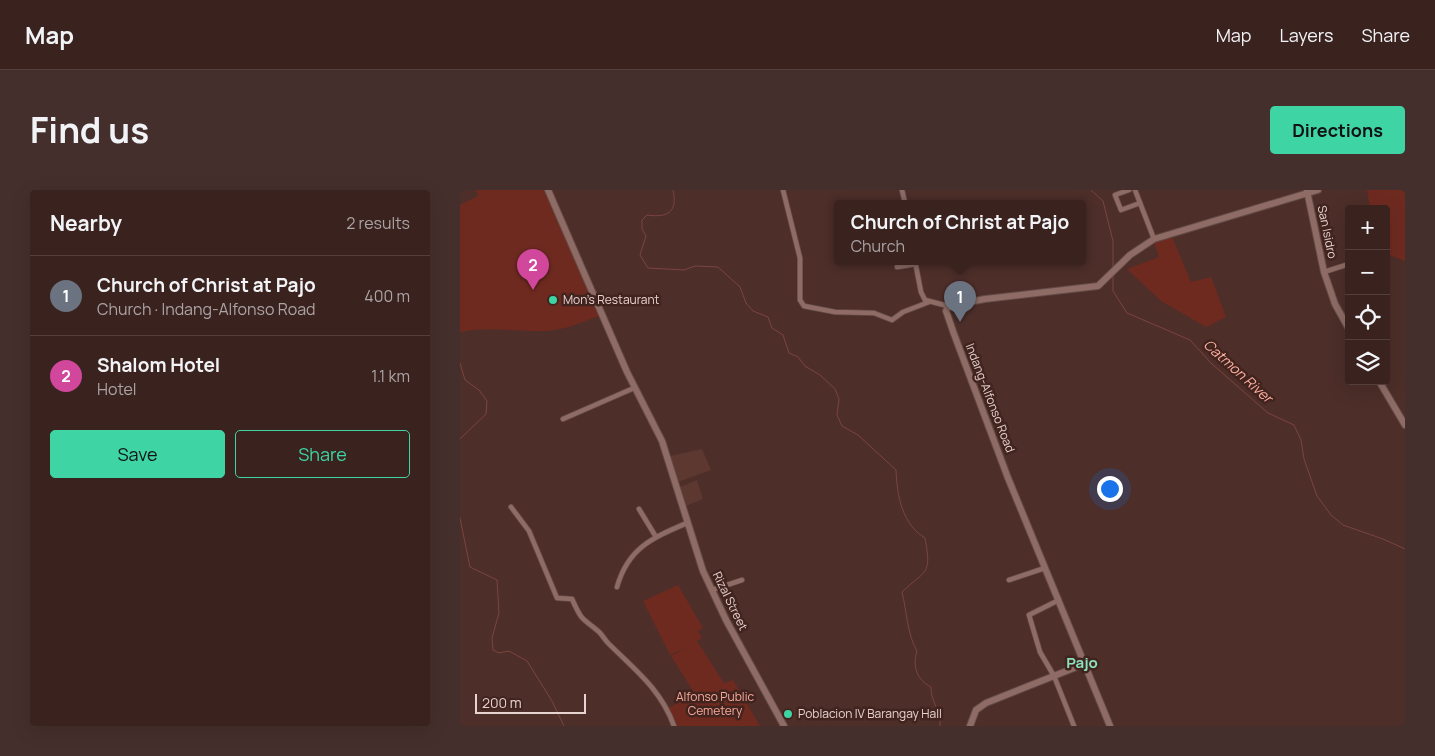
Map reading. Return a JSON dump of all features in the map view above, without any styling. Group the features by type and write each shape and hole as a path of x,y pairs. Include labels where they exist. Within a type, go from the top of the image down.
{"main road":[{"name":"Rizal Street","path":"548,190 634,388 662,442 703,571 784,726"},
{"path":"948,306 985,299 1091,288 1102,284 1141,246 1154,239 1318,190"},
{"name":"San Isidro","path":"1307,192 1324,272 1335,304 1345,322"},
{"name":"Indang-Alfonso Road","path":"948,306 946,311 954,334 1008,478 1110,726"},
{"path":"1381,385 1405,425"},
{"path":"970,726 976,710 986,703 1084,664"}],"street":[{"path":"783,190 800,258 800,300 804,306 835,312 874,313 892,320 903,312 929,302"},
{"path":"1129,190 1115,195 1121,210 1140,203"},
{"path":"1135,190 1154,239"},
{"path":"898,267 905,265"},
{"path":"916,265 921,292 926,300 948,306"},
{"path":"1324,272 1345,265"},
{"path":"562,419 634,388"},
{"path":"511,507 529,531 557,598 572,599 583,620 599,632 606,642 624,656 664,702 674,726"},
{"path":"639,509 656,537"},
{"path":"617,587 624,567 635,552 656,537 687,524"},
{"path":"1009,580 1045,568"},
{"path":"712,590 742,580"},
{"path":"1059,600 1028,615 1040,652 1054,676 1074,726"}],"shaded area":[{"path":"702,449 711,470 678,482 670,456"},
{"path":"697,480 703,499 686,506 680,487"}],"green space":[{"path":"476,190 544,190 599,316 560,329 546,331 482,329 460,332 460,205 478,196"},
{"path":"1367,190 1405,190 1405,261 1390,255 1390,205 1369,205"},
{"path":"1172,237 1191,282 1211,277 1226,317 1206,327 1161,301 1127,269 1159,257 1154,243"},
{"name":"Alfonso Public Cemetery","path":"678,585 703,628 698,631 702,638 697,641 724,683 733,680 760,726 676,726 668,708 695,694 671,656 687,647 670,655 643,601"}],"waterway":[{"path":"673,190 674,204 670,212 654,216 647,215 642,220 642,229 646,236 640,255 648,268 684,270 695,266 718,267 740,287 746,303 753,311 768,317 772,328 783,335 789,353 798,357 805,366 820,375 835,389 839,399 837,415 842,426 858,435 896,470 902,508 911,525 925,538 928,559 925,571 902,592 909,630 917,651 915,662 917,672 922,681 931,687 940,726"},
{"name":"Catmon River","path":"1091,190 1103,201 1113,241 1113,267"},
{"name":"Catmon River","path":"1113,276 1113,291 1127,313 1190,340 1211,363 1268,413 1294,425 1301,440 1304,459 1317,496 1331,515 1343,525 1405,549"},
{"path":"460,363 465,380 479,390 487,401 486,414 460,439"},
{"path":"460,518 470,567 497,580 499,613 492,638 493,650 499,653 509,651 527,661 552,701 564,726"}],"place":[{"name":"Shalom Hotel","path":"533,290"},
{"name":"Mon's Restaurant","path":"553,300"},
{"name":"Church of Christ at Pajo","path":"960,322"},
{"name":"Poblacion IV Barangay Hall","path":"788,714"}],"district":[{"name":"Pajo","path":"1082,663"}]}
